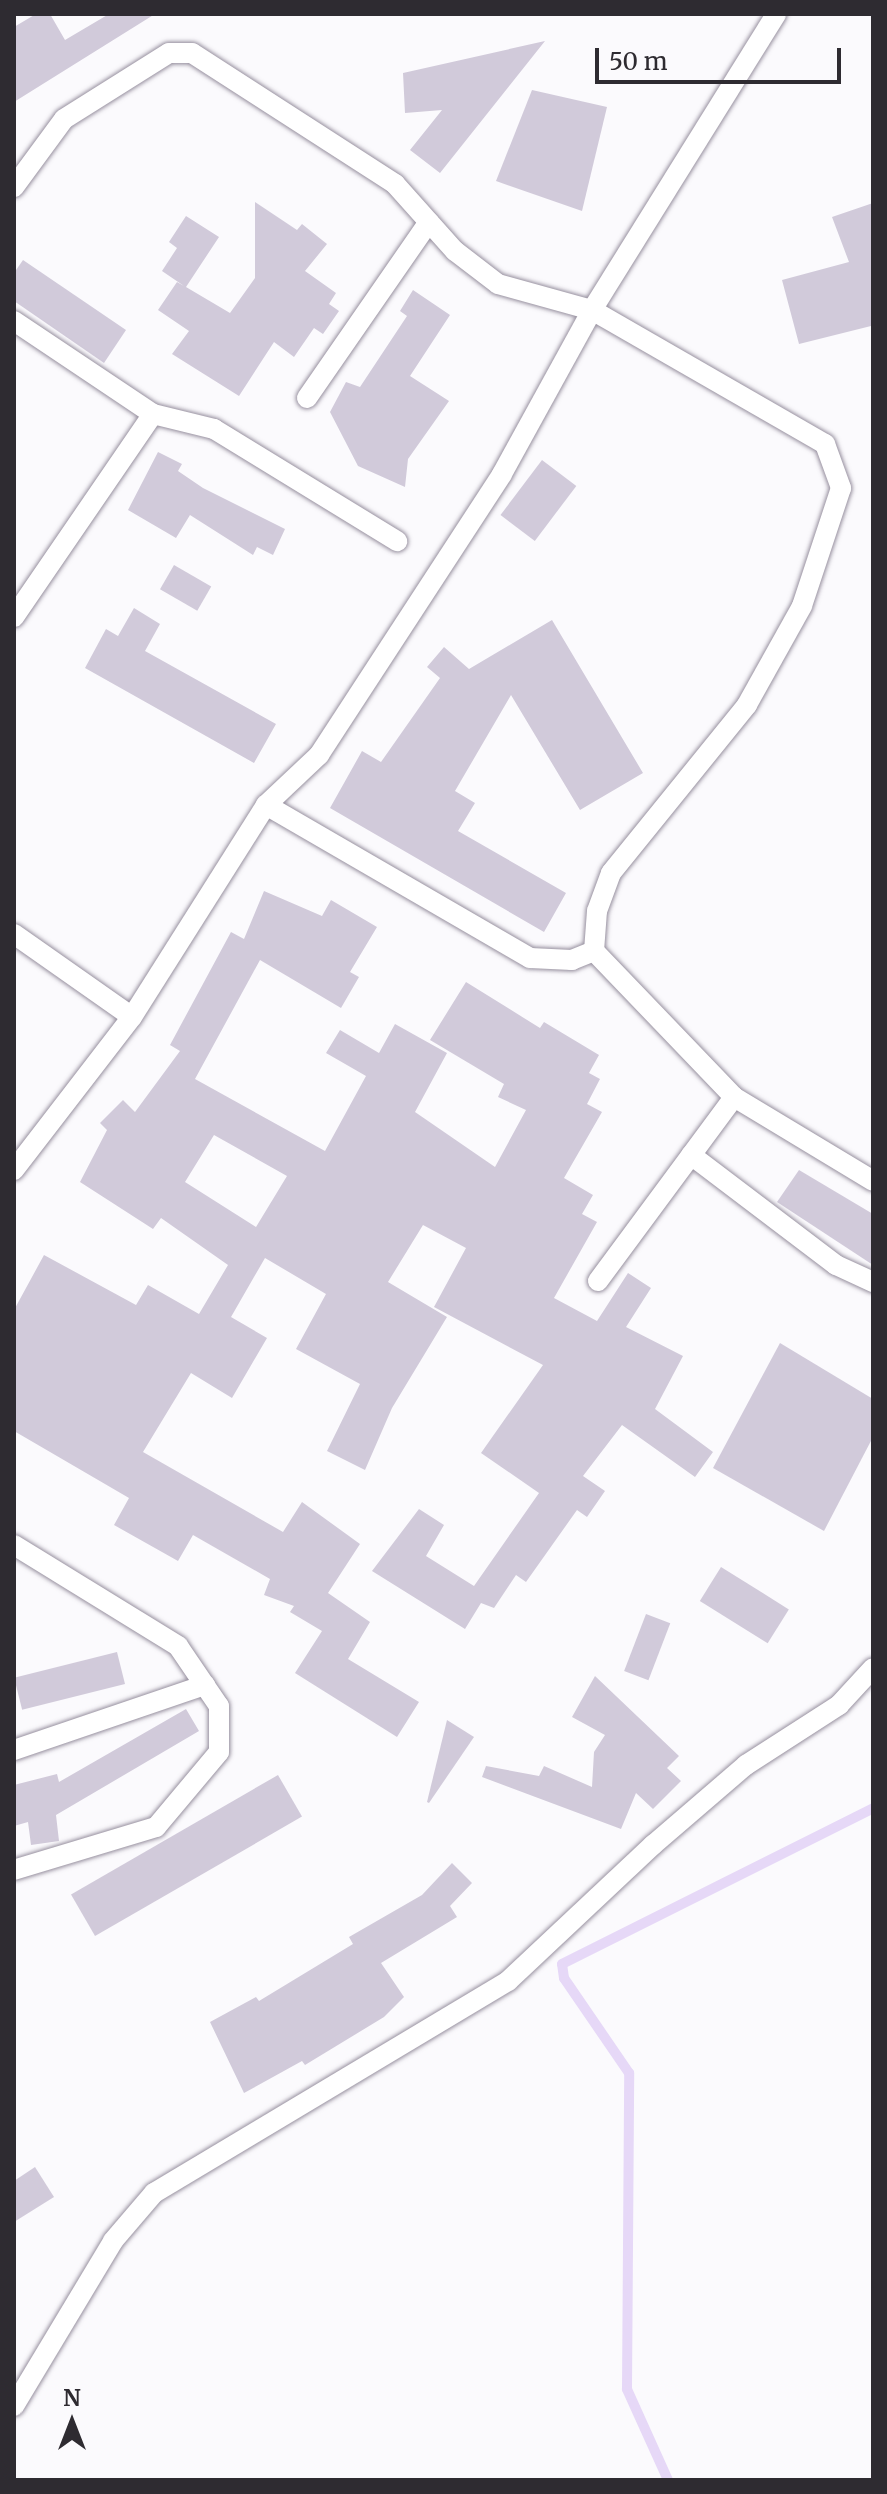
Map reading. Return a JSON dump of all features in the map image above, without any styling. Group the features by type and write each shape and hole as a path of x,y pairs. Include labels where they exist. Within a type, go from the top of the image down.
{"lane":[{"path":"14,1170 132,1017 266,805 319,755 502,474 592,310 776,14"},
{"path":"14,187 64,119 169,53 192,53 395,184 429,222 498,284 592,310 825,444 841,488 802,606 747,705 611,873 597,911 594,951 734,1097 873,1181"},
{"path":"307,398 429,222"},
{"path":"14,321 153,414 214,429 397,541"},
{"path":"14,617 153,414"},
{"path":"266,805 530,958 572,960 594,951"},
{"path":"14,934 132,1017"},
{"path":"598,1281 734,1097"},
{"path":"691,1155 836,1265 873,1282"},
{"path":"14,1545 178,1646 219,1706 219,1752 156,1827 14,1870"},
{"path":"14,2406 113,2241 154,2193 508,1981 653,1845 746,1765 839,1705 873,1668"},
{"path":"14,1750 205,1685"}],"building":[{"path":"36,14 50,14 65,40 109,14 155,14 14,102 14,27"},
{"path":"545,41 440,173 410,150 442,110 405,113 403,73"},
{"path":"532,90 607,107 582,211 496,181"},
{"path":"255,202 297,230 302,224 327,244 305,271 336,293 329,304 339,311 323,334 314,328 294,357 274,342 239,396 172,354 189,331 158,310 177,282 184,286 162,271 177,248 169,242 186,216 219,237 186,287 230,313 255,278"},
{"path":"873,203 871,326 799,344 782,280 849,262 832,217"},
{"path":"23,260 126,330 104,363 14,301 14,273"},
{"path":"413,290 450,315 410,376 449,401 408,459 405,487 358,466 330,412 346,382 360,387 407,316 400,311"},
{"path":"158,452 182,464 178,471 203,488 285,529 273,555 257,547 253,555 190,515 176,538 128,510"},
{"path":"542,460 576,486 535,541 500,515"},
{"path":"174,565 211,586 197,611 160,589"},
{"path":"134,608 160,624 145,651 276,724 254,763 85,668 106,629 118,636"},
{"path":"552,620 643,773 580,810 511,695 455,791 475,803 458,831 566,893 544,932 330,808 362,751 381,762 440,678 427,667 444,647 469,669"},
{"path":"264,891 322,916 331,900 377,927 350,972 359,977 341,1008 260,960 195,1079 325,1151 366,1076 326,1053 340,1030 379,1053 395,1024 447,1053 415,1112 495,1167 526,1110 498,1097 504,1084 430,1040 466,982 540,1028 544,1022 599,1055 589,1073 600,1079 587,1104 602,1112 564,1178 593,1195 582,1214 597,1222 554,1298 597,1321 628,1273 651,1288 626,1327 683,1356 655,1409 713,1452 695,1477 622,1425 583,1476 605,1491 587,1517 577,1510 526,1582 516,1575 494,1608 481,1603 465,1629 372,1571 419,1509 444,1525 426,1556 474,1586 539,1493 481,1453 543,1365 434,1307 466,1248 423,1225 388,1282 447,1317 392,1408 365,1470 327,1451 360,1384 296,1349 326,1294 265,1258 231,1317 267,1338 232,1398 191,1373 143,1452 283,1532 302,1502 360,1544 328,1593 370,1622 348,1659 419,1702 397,1737 295,1673 322,1631 290,1612 294,1606 264,1595 270,1579 193,1535 178,1561 114,1525 129,1498 14,1431 14,1310 44,1255 136,1305 148,1285 199,1314 228,1265 161,1218 153,1229 80,1182 107,1130 100,1123 123,1100 135,1112 180,1051 170,1045 231,932 244,939","holes":["214,1135 287,1176 256,1227 185,1182"]},
{"path":"799,1170 873,1214 873,1265 777,1202"},
{"path":"780,1343 873,1399 873,1437 824,1531 713,1468"},
{"path":"721,1567 789,1609 768,1643 700,1601"},
{"path":"646,1614 670,1623 648,1680 624,1671"},
{"path":"117,1652 125,1684 22,1710 14,1678"},
{"path":"595,1676 679,1756 667,1768 681,1781 653,1809 636,1793 621,1829 482,1777 486,1766 539,1776 544,1766 592,1787 594,1752 605,1735 572,1717"},
{"path":"186,1709 199,1731 56,1815 59,1841 31,1845 28,1822 14,1826 14,1785 57,1774 59,1782"},
{"path":"447,1720 474,1737 429,1803 427,1802"},
{"path":"278,1775 302,1817 95,1936 71,1894"},
{"path":"452,1863 472,1883 450,1906 457,1917 381,1963 404,1997 384,2017 305,2065 302,2061 244,2093 210,2022 256,1997 259,2001 353,1944 349,1937 422,1895"},
{"path":"35,2167 54,2197 14,2222 14,2181"}],"waterway":[{"path":"668,2480 627,2389 629,2073 564,1978 562,1964 873,1808"}]}
